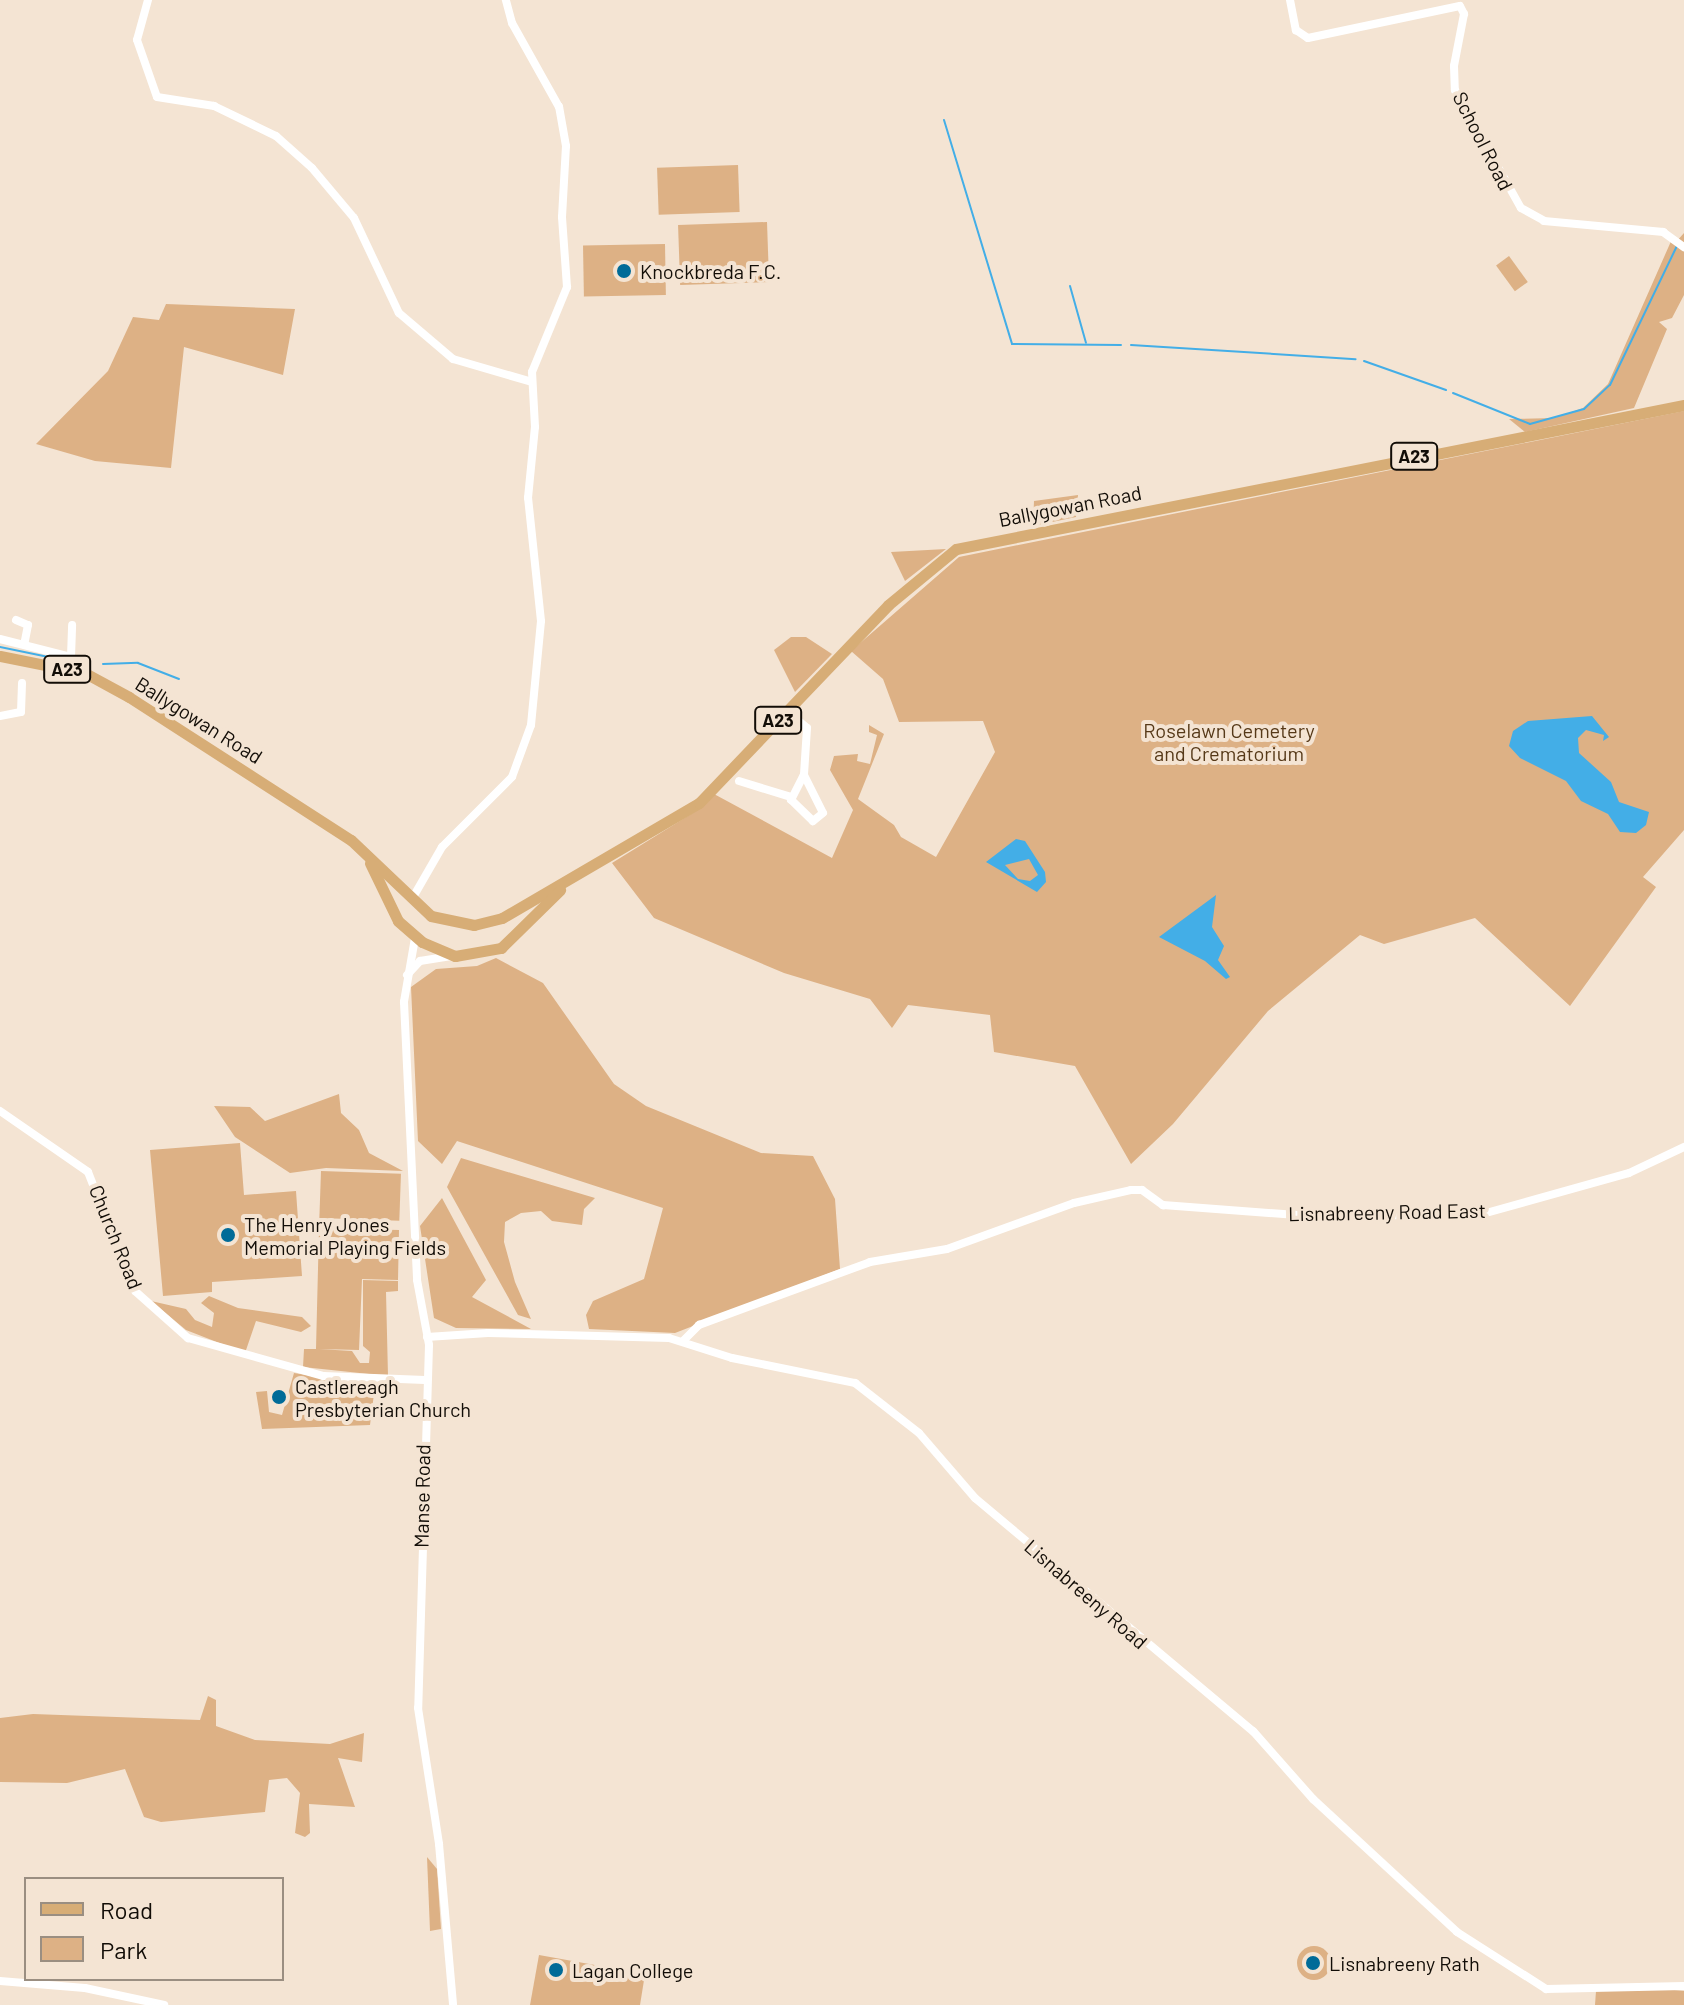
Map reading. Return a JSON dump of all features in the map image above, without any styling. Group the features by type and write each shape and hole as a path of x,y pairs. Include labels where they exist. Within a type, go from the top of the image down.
{"main road":[{"name":"Ballygowan Road","path":"0,656 99,680 362,850 415,902 449,923 474,925 502,918 699,803 888,605 956,549 1684,405"},
{"name":"Ballygowan Road","path":"362,850 409,928"},
{"name":"Ballygowan Road","path":"455,956 488,953 506,944 578,874"},
{"path":"415,902 409,928 455,956"},
{"name":"A23","path":"474,925 499,927 506,944"}],"street":[{"path":"148,0 137,40 157,97 214,106 260,126 290,146 354,218 399,313 453,359 532,382"},
{"path":"415,902 418,885 448,840 504,788 527,745 541,621 528,498 535,427 532,382 534,363 567,287 562,217 566,146 559,107 512,23 506,0"},
{"name":"School Road","path":"1290,0 1296,30 1308,38 1460,6 1464,14 1455,90 1521,208 1544,221 1663,232 1684,247"},
{"path":"16,620 28,625 24,645"},
{"path":"0,639 71,657 72,625"},
{"path":"0,716 19,715 26,697 22,683"},
{"path":"787,711 807,728 804,775 791,797"},
{"path":"739,781 791,797 806,818 813,821 823,813 804,775"},
{"name":"Manse Road","path":"409,928 404,986 417,1280 427,1337 418,1708 439,1844 453,2005"},
{"path":"404,986 420,961 455,956"},
{"name":"Church Road","path":"0,1111 88,1172 135,1291 188,1338 323,1376 425,1380"},
{"name":"Lisnabreeny Road East","path":"683,1341 699,1325 870,1262 947,1249 1074,1203 1131,1190 1142,1190 1163,1205 1321,1217 1486,1213 1629,1173 1684,1147"},
{"name":"Lisnabreeny Road","path":"427,1337 499,1333 683,1341 747,1362 844,1379 873,1396 919,1433 975,1498 1253,1731 1321,1807 1446,1923 1529,1983 1554,1990 1684,1986"},
{"path":"0,1981 85,1988 164,2005"}],"green space":[{"path":"738,165 740,212 659,215 657,168"},
{"path":"767,222 769,282 680,285 678,225"},
{"path":"1684,233 1684,295 1672,318 1659,322 1667,329 1634,408 1525,432 1509,419 1554,418 1583,408 1608,384 1672,239 1676,242"},
{"name":"Knockbreda F.C.","path":"665,244 666,295 584,296 583,245"},
{"path":"1509,256 1528,282 1515,291 1496,265"},
{"path":"166,304 295,309 283,375 184,347 171,468 95,461 36,444 108,371 133,317 159,320"},
{"name":"Roselawn Cemetery and Crematorium","path":"1684,411 1684,830 1643,877 1656,887 1570,1006 1475,918 1384,944 1360,935 1268,1011 1173,1124 1131,1164 1075,1066 994,1052 990,1015 908,1005 892,1028 870,999 784,973 654,918 612,863 696,811 714,794 832,858 853,810 830,770 834,756 858,754 857,761 870,764 877,735 869,732 869,725 884,734 858,799 894,825 901,837 936,857 995,752 983,721 899,722 883,679 851,651 959,557"},
{"path":"1078,495 1076,517 1033,526 1034,501"},
{"path":"946,549 905,581 891,552"},
{"path":"791,637 806,637 832,654 795,692 774,650"},
{"path":"496,958 543,983 614,1084 646,1106 761,1153 813,1156 835,1199 840,1269 675,1333 589,1329 586,1315 593,1301 644,1279 663,1208 457,1141 442,1164 418,1141 411,987 436,969 477,966"},
{"path":"339,1094 341,1113 359,1130 369,1153 403,1171 326,1168 290,1173 235,1137 214,1106 250,1107 265,1121"},
{"name":"The Henry Jones Memorial Playing Fields","path":"240,1143 244,1195 296,1191 302,1276 212,1282 212,1292 163,1296 150,1150"},
{"path":"461,1158 595,1198 584,1209 582,1225 552,1221 541,1211 521,1213 505,1222 504,1242 515,1282 531,1319 518,1315 447,1187"},
{"path":"321,1171 401,1174 399,1221 319,1218"},
{"path":"442,1198 486,1280 472,1297 531,1329 456,1328 434,1318 420,1226"},
{"path":"319,1228 399,1230 398,1280 362,1279 359,1350 319,1349 352,1351 360,1363 369,1363 370,1352 363,1346 363,1280 398,1281 398,1291 386,1292 388,1376 303,1367 304,1349 316,1349"},
{"path":"209,1296 238,1308 302,1317 311,1326 301,1332 256,1321 245,1353 186,1330 151,1301 186,1309 195,1320 212,1327 214,1313 201,1303"},
{"path":"294,1373 375,1386 370,1425 262,1429 256,1392 267,1391 269,1412 282,1415"},
{"path":"208,1696 216,1700 216,1726 255,1740 330,1744 364,1733 362,1762 338,1758 355,1807 309,1804 310,1833 305,1837 295,1833 300,1793 287,1778 269,1780 265,1812 161,1822 144,1817 125,1769 67,1783 0,1782 0,1718 33,1714 200,1720"},
{"path":"427,1857 437,1869 441,1929 430,1931"},
{"path":"1314,1946 1326,1951 1331,1963 1326,1975 1314,1980 1302,1975 1297,1963 1302,1951"},
{"path":"539,1955 645,1974 640,2005 530,2005"},
{"path":"1655,1988 1684,1991 1684,2005 1595,2005 1596,1991"}],"water":[{"path":"1592,716 1609,737 1603,741 1604,735 1586,730 1578,738 1579,753 1611,782 1619,802 1649,812 1646,825 1636,833 1620,832 1608,814 1581,801 1566,781 1520,758 1509,746 1513,731 1528,721"},
{"path":"1016,839 1025,841 1045,872 1046,882 1037,892 986,862","holes":["1029,859 1038,875 1030,881 1018,879 1005,865"]},
{"path":"1216,895 1212,927 1224,946 1218,960 1230,977 1226,979 1205,961 1159,937"}],"waterway":[{"path":"944,120 1012,344 1121,345"},
{"path":"1453,393 1530,424 1584,409 1610,385 1677,246"},
{"path":"1070,286 1086,343"},
{"path":"1131,345 1356,359"},
{"path":"1364,361 1446,390"},
{"path":"0,647 77,663"},
{"path":"103,664 138,663 179,679"}],"place":[{"name":"Knockbreda F.C.","path":"624,271"},
{"name":"The Henry Jones Memorial Playing Fields","path":"228,1235"},
{"name":"Castlereagh Presbyterian Church","path":"279,1397"},
{"name":"Lisnabreeny Rath","path":"1313,1963"},
{"name":"Lagan College","path":"556,1970"}]}
